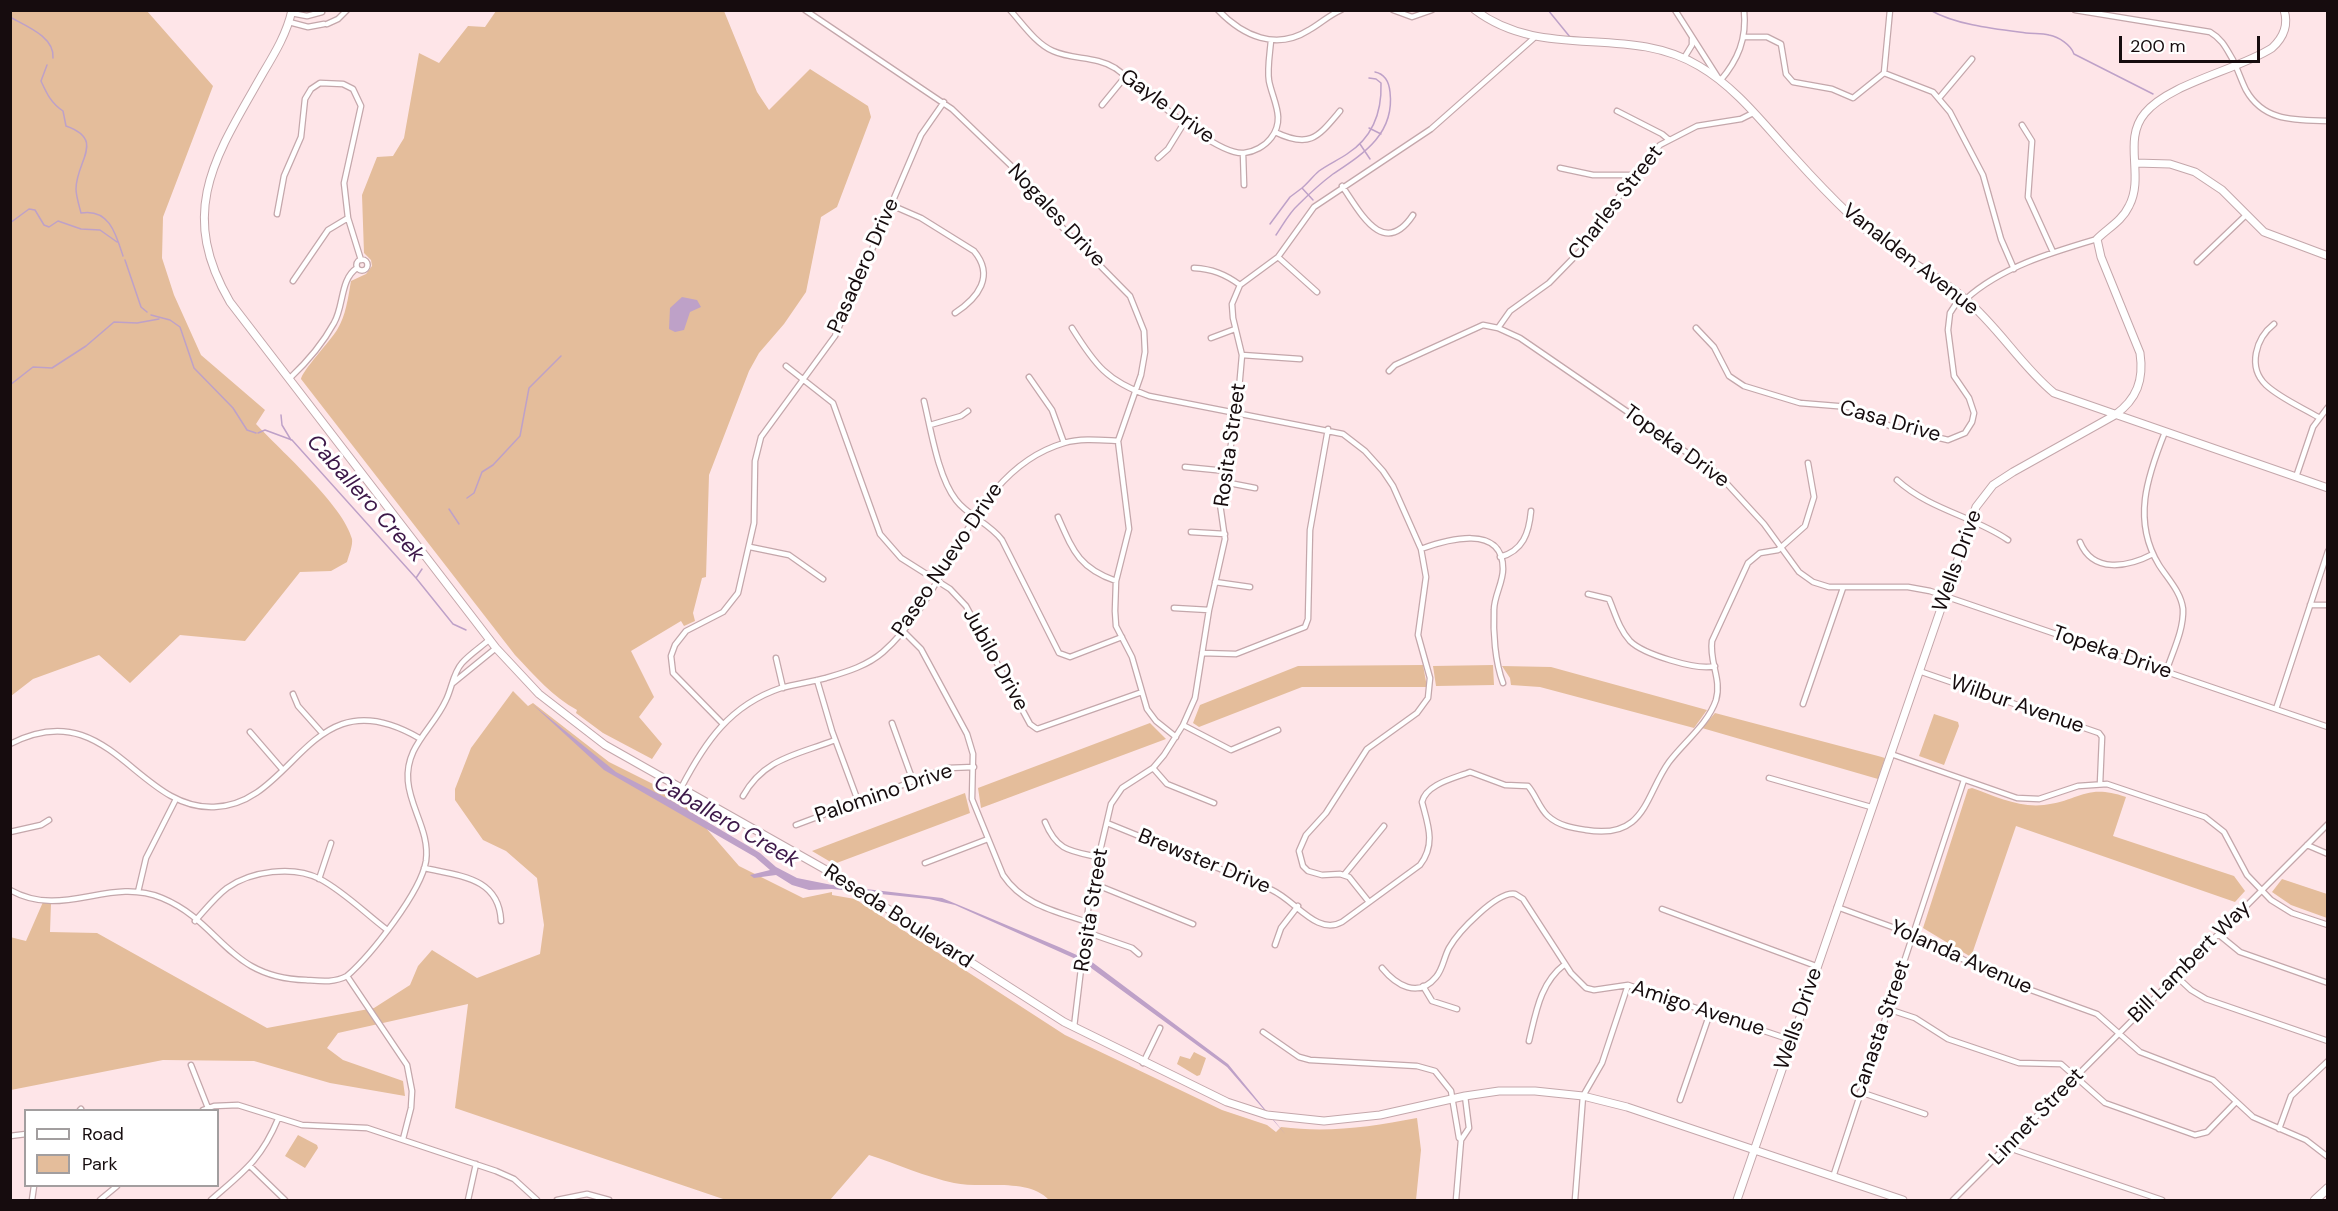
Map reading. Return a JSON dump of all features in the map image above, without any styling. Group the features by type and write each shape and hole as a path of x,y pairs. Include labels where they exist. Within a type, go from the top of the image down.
{"main road":[{"name":"Vanalden Avenue","path":"1475,10 1502,28 1534,38 1635,44 1684,58 1719,80 1753,112 1866,230 1964,297 2002,335 2040,382 2054,393 2328,488"},
{"path":"2097,239 2116,224 2129,206 2136,182 2136,163 2133,151 2136,129 2150,107 2164,97 2267,51 2280,41 2286,27 2284,10"},
{"name":"Reseda Boulevard","path":"292,12 280,43 214,162 206,196 204,219 210,258 223,290 496,648 521,676 562,714 606,746 862,892 1074,1028 1227,1102 1269,1115 1324,1121 1360,1118 1465,1096 1525,1090 1583,1096 1627,1107 1903,1200"},
{"path":"2136,163 2170,165 2195,172 2222,190 2264,232 2280,240 2328,256"},
{"name":"Wells Drive","path":"1737,1200 1970,521 1983,495 1993,485 2115,415 2131,401 2137,391 2142,369 2140,353 2101,256 2097,239"},
{"path":"2315,1200 2328,1188"}],"street":[{"path":"289,22 308,27 326,24 338,19 347,10"},
{"name":"Nogales Drive","path":"805,10 944,102 1026,180 1056,221 1130,296 1138,311 1145,342 1144,363 1118,441 1129,529 1116,581 1115,611 1150,714 1176,737"},
{"name":"Gayle Drive","path":"1010,10 1053,51 1105,63 1184,123 1228,150 1243,153"},
{"path":"1218,10 1245,33 1271,40 1294,37 1338,11"},
{"path":"1394,10 1412,17 1432,10"},
{"path":"1675,10 1692,39 1715,70 1719,80"},
{"path":"1719,80 1737,57 1744,37 1744,10"},
{"path":"1744,37 1767,37 1781,44 1786,74 1797,85 1832,89 1854,98 1884,73 1890,10"},
{"path":"2075,10 2210,32 2224,43 2251,98 2276,117 2305,122 2328,120"},
{"path":"292,12 307,16 325,12"},
{"path":"1194,268 1210,269 1227,276 1240,285 1278,257 1314,207 1342,186 1431,129 1534,38"},
{"path":"1684,58 1692,45 1692,39"},
{"path":"1244,185 1243,153 1263,146 1275,132 1279,117 1269,80 1271,40"},
{"path":"1940,98 1972,58"},
{"path":"1884,73 1926,88 1940,98 1950,112 1983,176 2001,239 2014,269"},
{"path":"1102,105 1125,77"},
{"path":"277,214 284,176 301,137 305,99 320,83 331,82 352,90 361,106 344,177 348,218 361,260 346,280 341,307 333,325 306,362 290,378"},
{"name":"Pasadero Drive","path":"722,723 674,674 672,656 675,645 686,631 714,619 732,603 743,580 750,547 755,514 756,448 767,427 835,336 921,135 944,102"},
{"path":"1275,132 1290,140 1304,141 1324,131 1340,111"},
{"path":"1617,111 1668,139"},
{"name":"Charles Street","path":"1498,328 1510,311 1549,283 1588,243 1651,153 1668,139 1697,126 1741,120 1753,112"},
{"path":"1158,158 1168,149 1184,123"},
{"path":"2022,125 2032,141 2028,197 2053,252"},
{"path":"1560,168 1593,175 1635,176"},
{"path":"1342,186 1371,227 1380,232 1399,230 1413,215"},
{"path":"891,205 921,218 974,251 980,259 984,269 981,288 971,302 955,313"},
{"path":"2196,262 2246,216"},
{"path":"293,281 328,230 348,218"},
{"path":"1964,297 2014,269 2053,252 2097,239"},
{"path":"1278,257 1317,292"},
{"path":"357,268 363,271 367,267 366,261 361,260"},
{"name":"Rosita Street","path":"1074,1028 1092,883 1115,796 1153,768 1176,737 1195,698 1209,610 1225,534 1220,509 1237,412 1242,355 1235,329 1232,304 1240,285"},
{"name":"Casa Drive","path":"1696,328 1714,347 1730,376 1737,383 1800,403 1850,407 1890,426 1948,440 1965,433 1972,422 1974,413 1969,398 1954,376 1948,330 1952,307 1964,297"},
{"path":"2274,324 2265,331 2257,348 2255,360 2259,374 2265,385 2318,417"},
{"path":"1389,371 1395,365 1482,325 1498,328"},
{"path":"1072,328 1102,370 1119,384 1149,396 1328,429 1343,434 1375,460 1393,486 1421,549 1426,577 1418,635 1430,678 1428,698 1417,713 1367,750 1326,813 1306,835 1299,851 1303,866 1308,871 1322,875 1344,875 1354,881 1369,902"},
{"name":"Topeka Drive","path":"1498,328 1520,338 1718,474 1745,501 1799,572 1813,582 1843,588 1908,587 1944,596 2328,727"},
{"path":"1211,338 1235,329"},
{"path":"1242,355 1300,359"},
{"name":"Jubilo Drive","path":"786,366 826,397 837,411 880,534 901,558 937,580 966,606 1030,724 1037,729 1142,692"},
{"path":"1029,377 1052,410 1064,443"},
{"path":"924,401 950,492 962,507 1002,540 1061,655 1072,657 1122,637"},
{"path":"2296,477 2318,417 2328,407"},
{"path":"930,425 961,416 968,411"},
{"path":"1202,653 1236,654 1305,627 1308,619 1310,530 1328,429"},
{"path":"2165,432 2145,492 2143,509 2144,529 2152,554 2180,596 2183,610 2182,623 2166,672"},
{"name":"Paseo Nuevo Drive","path":"681,788 722,723 736,710 761,696 783,688 817,680 865,664 882,653 904,632 990,495 1015,468 1030,457 1064,443 1091,440 1118,441"},
{"name":"Brewster Drive","path":"1107,823 1272,890 1298,906 1315,922 1328,926 1342,922 1420,865 1425,858 1430,838 1422,802 1424,796 1433,788 1470,772 1505,785 1528,786 1550,818 1575,828 1605,831 1616,829 1639,816 1669,762 1712,710 1718,688 1711,655 1712,642 1743,571 1754,556 1781,547 1805,526 1812,508 1813,489 1808,464"},
{"path":"1185,467 1226,471"},
{"path":"1898,480 1922,499 1992,529 2008,540"},
{"path":"1224,482 1255,488"},
{"path":"1500,557 1513,552 1525,539 1531,511"},
{"path":"1058,517 1073,551 1084,565 1116,581"},
{"path":"1191,532 1225,534"},
{"path":"1421,549 1447,539 1473,538 1488,542 1500,557 1503,570 1494,610 1498,671 1503,682"},
{"path":"2080,542 2085,554 2114,566 2128,565 2152,554"},
{"path":"750,547 789,555 823,579"},
{"path":"2276,709 2328,551"},
{"path":"1215,582 1250,587"},
{"path":"1803,704 1843,588"},
{"path":"1588,594 1609,599 1623,631 1639,647 1700,668 1715,666"},
{"path":"2310,604 2328,605"},
{"path":"1174,608 1209,610"},
{"path":"904,632 921,649 967,734 973,754 972,799 1004,875 1021,896 1032,903 1087,922"},
{"path":"10,890 24,897 52,902 79,900 111,891 138,891 169,901 243,962 267,975 279,979 334,981 347,976 417,888 424,868 425,837 408,781 410,760 419,738 440,710 453,683 455,673 463,662 490,639"},
{"path":"453,683 496,648"},
{"path":"776,658 783,688"},
{"name":"Wilbur Avenue","path":"1919,671 2099,733 2102,737 2100,784"},
{"path":"817,680 835,740 858,801"},
{"path":"293,694 298,706 323,734"},
{"path":"10,744 45,732 66,732 84,736 101,744 176,799 207,808 231,805 251,796 323,734 351,722 374,720 402,728 419,738"},
{"path":"892,723 913,781"},
{"path":"1183,725 1231,750 1278,730"},
{"path":"250,732 282,769"},
{"path":"743,796 755,776 766,766 835,740"},
{"path":"1891,754 2029,800 2048,798 2078,786 2100,784 2120,788 2213,821 2231,843 2247,876 2261,890 2285,910 2328,925"},
{"name":"Palomino Drive","path":"796,825 948,768 974,767"},
{"path":"1153,768 1167,784 1214,803"},
{"path":"1769,778 1871,807"},
{"name":"Canasta Street","path":"1833,1177 1964,780"},
{"path":"138,891 146,858 176,799"},
{"path":"10,832 41,825 49,820"},
{"path":"1046,822 1051,836 1062,847 1098,857"},
{"path":"2261,890 2328,824"},
{"path":"1344,875 1384,826"},
{"path":"925,863 988,839"},
{"path":"319,879 331,843"},
{"path":"2307,845 2328,854"},
{"path":"424,868 466,878 488,888 501,906 501,921"},
{"path":"195,921 220,893 246,878 295,872 319,879 386,929"},
{"path":"1092,883 1193,924"},
{"name":"Bill Lambert Way","path":"2119,1033 2261,890"},
{"name":"Amigo Avenue","path":"1423,986 1437,977 1455,939 1498,897 1510,893 1522,898 1579,984 1586,988 1594,990 1628,985 1791,1040"},
{"name":"Brewster Drive","path":"1275,945 1281,928 1298,906"},
{"name":"Yolanda Avenue","path":"1837,908 1939,945 1995,977 2097,1014 2140,1052 2213,1080 2253,1117 2313,1144 2328,1157"},
{"path":"1662,909 1816,966"},
{"path":"1086,932 1132,948 1139,954"},
{"path":"2218,934 2240,952 2328,983"},
{"path":"1528,1041 1544,988 1555,972 1565,964"},
{"path":"1383,968 1400,986 1415,989 1423,986 1432,1001 1457,1010"},
{"path":"347,976 404,1058 409,1073 411,1108 402,1138"},
{"path":"2176,976 2191,990 2206,999 2328,1041"},
{"path":"1575,1200 1583,1096 1602,1063 1628,985"},
{"path":"1888,1009 1915,1018 1948,1039 2027,1065 2054,1062 2065,1067 2105,1103 2195,1135 2207,1132 2236,1102"},
{"path":"1680,1100 1710,1013"},
{"path":"1143,1063 1160,1028"},
{"path":"1263,1032 1299,1057 1311,1060 1427,1068 1443,1078 1454,1098 1461,1140 1456,1200"},
{"name":"Linnet Street","path":"1953,1200 2119,1033"},
{"path":"2279,1129 2290,1096 2328,1061"},
{"path":"191,1065 206,1109 223,1105 248,1107 278,1119 311,1126 354,1126 402,1138 514,1179 537,1200"},
{"path":"1860,1092 1925,1114"},
{"path":"1461,1140 1469,1128 1465,1096"},
{"path":"211,1200 250,1166 267,1145 278,1119"},
{"path":"2009,1146 2162,1200"},
{"path":"468,1200 476,1164"},
{"path":"250,1166 285,1200"},
{"path":"100,1200 115,1187"},
{"path":"557,1200 587,1194 609,1200"}],"green space":[{"path":"11,10 147,11 213,86 163,217 162,258 174,295 201,355 265,410 256,424 324,495 347,526 352,541 347,562 331,571 300,572 245,641 180,635 130,683 99,655 33,679 11,696"},
{"path":"496,11 724,11 757,92 769,110 810,69 868,106 871,117 837,207 821,217 806,292 784,324 759,353 749,371 709,475 706,577 702,578 693,613 695,621 684,626 681,621 631,651 654,697 639,717 662,744 652,759 603,733 576,713 577,710 552,692 515,655 301,379 340,324 351,281 366,274 372,266 371,260 364,253 362,195 377,157 393,156 404,138 419,53 439,63 468,26 485,27"},
{"path":"1423,665 1427,687 1302,687 1199,727 1193,723 1200,705 1298,666"},
{"path":"1493,665 1494,685 1436,686 1433,666"},
{"path":"1502,666 1551,667 1707,710 1694,728 1540,687 1511,685 1510,678"},
{"path":"513,691 528,706 533,703 609,762 679,797 739,866 803,898 832,892 832,895 855,899 1065,1035 1222,1110 1267,1125 1276,1132 1281,1127 1349,1128 1417,1118 1421,1150 1416,1200 1049,1200 1029,1188 954,1183 869,1155 830,1200 726,1200 455,1108 468,1004 338,1033 327,1048 343,1060 403,1081 405,1096 330,1083 254,1061 163,1060 11,1090 10,937 26,941 43,902 51,903 50,932 97,933 267,1028 374,1008 410,985 418,966 432,950 477,978 540,954 544,925 537,878 506,851 483,840 455,800 455,789 471,748"},
{"path":"1715,713 1885,758 1878,779 1702,728"},
{"path":"1934,714 1958,722 1959,726 1944,765 1919,756"},
{"path":"1150,723 1166,739 981,808 978,788"},
{"path":"1972,788 2025,805 2056,803 2092,792 2112,793 2126,797 2113,836 2234,876 2245,891 2235,902 2016,826 1971,957 1923,928 1968,789"},
{"path":"965,793 970,813 834,864 812,851"},
{"path":"2282,879 2327,894 2327,918 2291,905 2272,892"},
{"path":"1194,1052 1206,1058 1200,1075 1197,1076 1177,1064 1180,1056 1190,1059"},
{"path":"298,1135 317,1145 318,1148 305,1168 285,1156"}],"shaded area":[{"path":"682,297 697,300 701,307 690,312 684,330 675,332 669,329 670,308"},
{"path":"532,704 616,772 672,801 760,853 776,867 797,878 832,885 942,898 1079,956 1078,960 955,905 929,899 832,889 809,890 792,885 776,875 754,878 750,875 770,870 755,857 604,770"},
{"path":"1088,961 1228,1064 1286,1135 1227,1067 1087,965"}],"waterway":[{"path":"1548,10 1570,37"},
{"path":"1930,10 1976,26 2053,36 2067,45 2074,54 2153,94"},
{"name":"Caballero Creek","path":"10,17 44,38 49,44 53,58"},
{"name":"Caballero Creek","path":"47,65 41,81 45,90 52,101 63,111 66,126 78,132 87,145 76,189 81,213 98,215 110,224 123,256"},
{"path":"1276,235 1302,201 1329,177 1366,150 1382,131 1390,107 1390,92 1386,79 1375,72"},
{"path":"1313,200 1302,188 1319,171 1356,148 1374,124 1380,104 1381,83 1369,78"},
{"path":"1369,128 1381,134"},
{"path":"1360,144 1370,159"},
{"path":"1270,224 1290,197 1302,188"},
{"path":"10,223 29,209 35,210 44,225 49,227 58,221 81,229 100,230 117,242"},
{"name":"Caballero Creek","path":"125,260 141,307 147,312"},
{"name":"Caballero Creek","path":"151,315 170,320 180,327 194,368 233,408 247,430 256,433"},
{"path":"10,385 33,367 52,368 86,346 114,322 137,323 159,319"},
{"path":"467,498 474,493 482,472 493,465 520,436 529,388 561,356"},
{"path":"281,415 282,425 291,440"},
{"name":"Caballero Creek","path":"258,433 265,430 292,440 416,578 453,624 466,630"},
{"path":"449,509 459,524"},
{"path":"416,578 422,569"}]}
